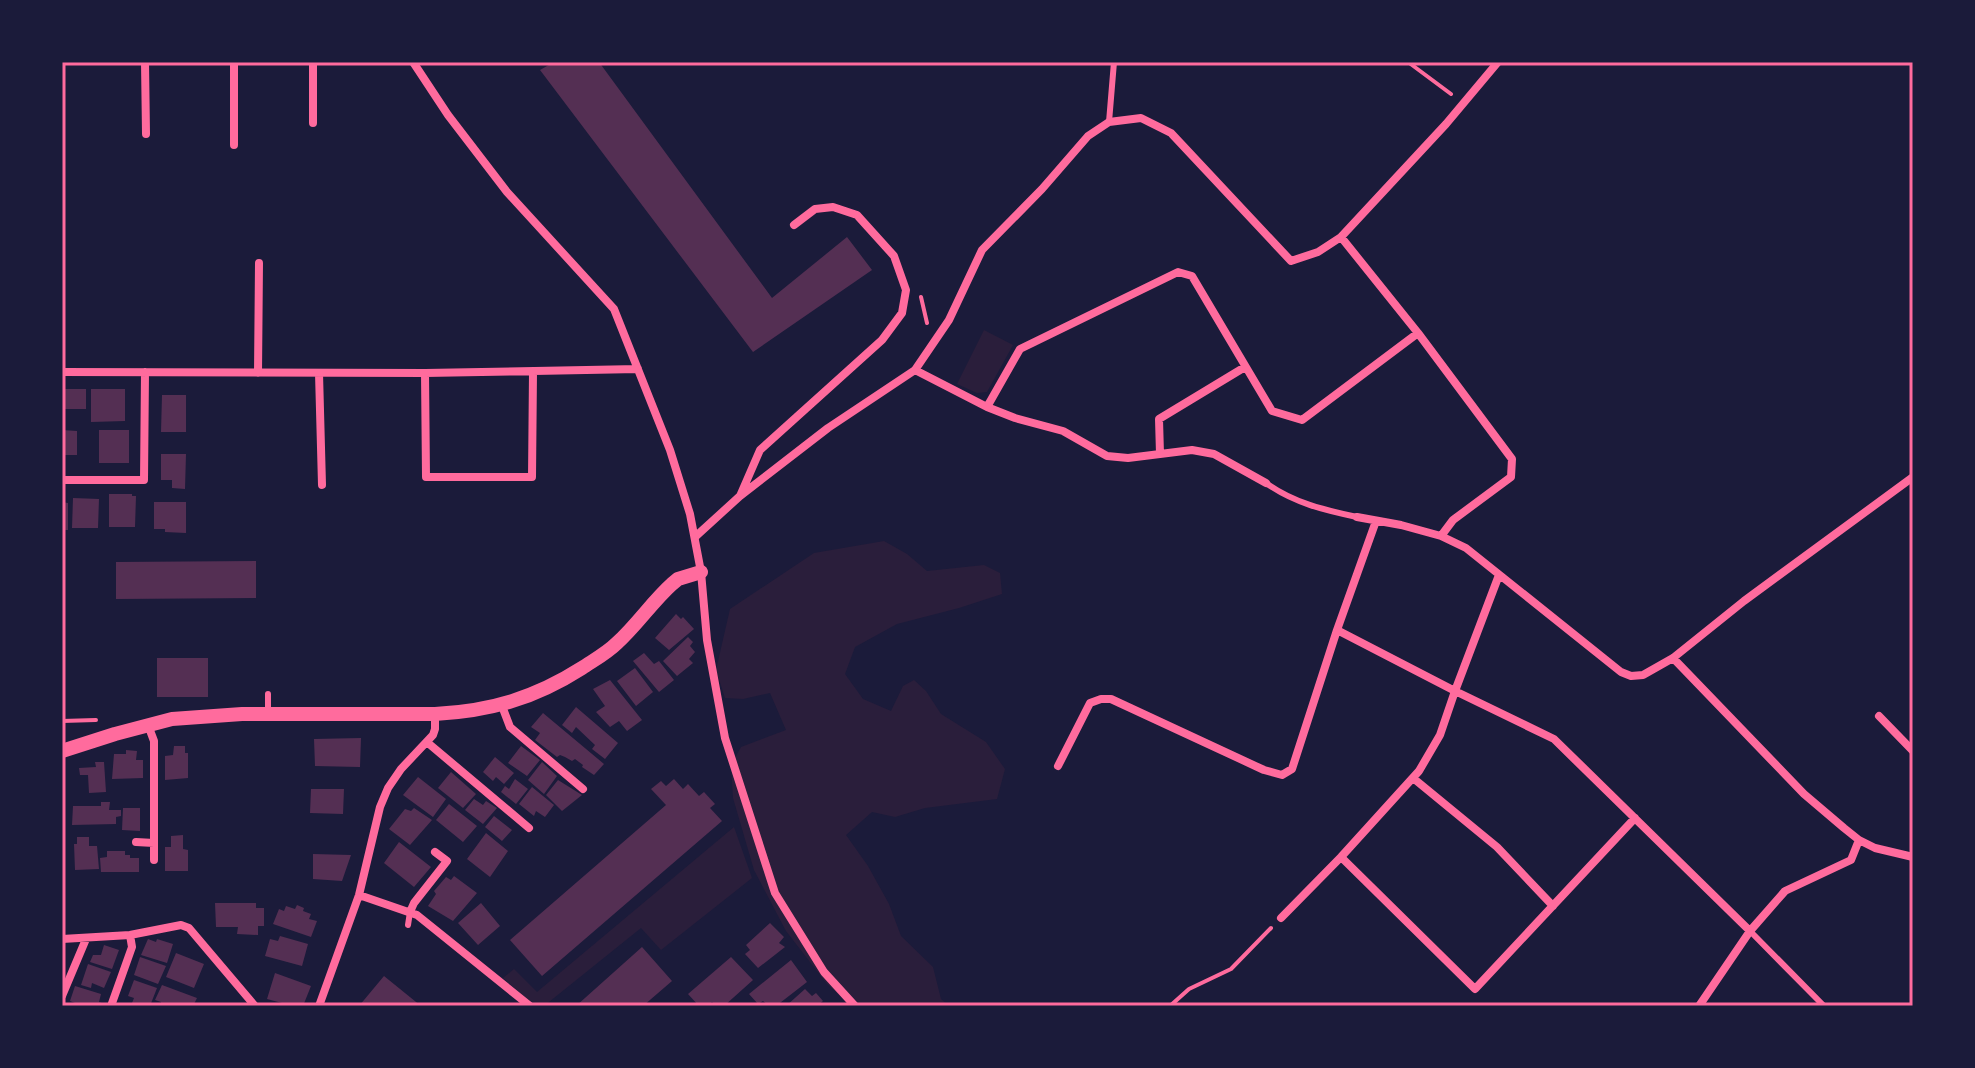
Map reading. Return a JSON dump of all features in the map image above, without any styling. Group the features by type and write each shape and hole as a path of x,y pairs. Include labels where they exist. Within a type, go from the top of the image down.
{"street":[{"path":"145,62 146,134"},
{"path":"234,62 234,145"},
{"path":"313,62 313,123"},
{"path":"413,62 448,115 507,192 614,309 670,450 690,514 701,572 707,640 725,738 775,893 824,972 855,1006"},
{"path":"695,537 740,496 828,428 915,370 949,320 982,250 1042,189 1088,136 1109,122 1141,118 1171,133 1291,261 1318,252 1341,237 1446,124 1498,62"},
{"path":"740,496 760,450 882,340 902,313 906,290 894,256 857,215 833,207 815,209 794,225"},
{"path":"1341,237 1418,333 1512,459 1511,477 1453,520 1441,536"},
{"path":"258,373 259,263"},
{"path":"987,407 1020,349 1178,272 1192,276 1272,411 1302,420 1418,333"},
{"path":"1160,454 1159,419 1245,367"},
{"path":"62,372 425,373 638,369"},
{"path":"915,370 987,407 1063,431 1107,456 1128,458 1192,450 1214,454 1266,483"},
{"path":"62,480 144,480 145,372"},
{"path":"425,373 426,477 532,477 533,372"},
{"path":"319,373 322,485"},
{"path":"1357,517 1441,536 1466,548 1621,672 1631,676 1643,675 1673,658 1744,601 1913,477"},
{"path":"1058,766 1090,703 1111,699 1264,770 1282,775 1292,769 1376,521"},
{"path":"62,751 172,719 242,714 435,714 502,706 567,677 606,652 672,584 701,572"},
{"path":"1281,918 1419,771 1440,735 1499,575"},
{"path":"1337,630 1554,739 1750,931"},
{"path":"1673,658 1804,794 1859,840 1875,848 1913,857"},
{"path":"502,706 510,727 583,789"},
{"path":"319,1006 359,895 380,807 401,769 428,743 435,729 435,714"},
{"path":"1879,716 1913,751"},
{"path":"148,725 154,741 154,860"},
{"path":"428,743 529,828"},
{"path":"1413,778 1497,847 1553,906"},
{"path":"1341,857 1475,989 1635,818"},
{"path":"1699,1006 1750,931 1785,891 1851,860 1859,840"},
{"path":"136,842 154,843"},
{"path":"410,912 447,861 435,852"},
{"path":"359,895 417,915 530,1006"},
{"path":"62,939 130,935 181,925 189,928 255,1006"},
{"path":"111,1006 132,947 130,935"},
{"path":"62,996 86,939"}],"lane":[{"path":"1109,122 1114,62"},
{"path":"1266,483 1302,503 1357,517"},
{"path":"268,694 268,715"},
{"path":"408,925 410,912"},
{"path":"1750,931 1824,1006"},
{"path":"224,985 228,974"}],"path":[{"path":"1408,62 1462,102"},
{"path":"1170,1006 1189,989 1231,969 1281,918"}],"shaded area":[{"path":"984,330 1013,345 987,392 977,393 957,384"},
{"path":"884,541 907,554 927,571 984,565 1000,573 1002,594 897,624 855,647 845,674 863,699 891,711 903,686 914,680 926,691 941,714 986,742 1005,769 997,799 925,808 895,817 872,812 846,835 889,904 901,936 933,967 941,999 949,1006 851,1006 827,984 786,931 754,870 733,798 731,765 741,747 786,730 770,693 743,699 725,698 716,670 730,609 814,553"},
{"path":"734,827 752,878 661,950 641,928 544,1006 535,1006 503,978 514,969 537,992"}],"building":[{"path":"554,62 599,62 772,298 847,237 872,270 753,352 540,70"},
{"path":"62,389 86,389 86,409 62,409"},
{"path":"91,389 125,389 125,421 91,422"},
{"path":"162,395 186,395 186,432 161,432"},
{"path":"62,430 77,431 77,455 62,455"},
{"path":"99,430 129,430 129,463 99,463"},
{"path":"161,454 186,454 185,489 172,488 172,480 161,480"},
{"path":"109,494 136,496 135,527 109,527"},
{"path":"73,498 99,499 98,528 72,528"},
{"path":"62,502 68,503 68,530 62,530"},
{"path":"154,502 186,502 186,533 154,529"},
{"path":"62,558 65,558 65,597 62,597"},
{"path":"256,561 256,598 116,599 116,562"},
{"path":"676,614 694,629 669,650 655,638"},
{"path":"688,637 693,642 690,646 695,652 689,659 693,663 677,676 663,661"},
{"path":"644,653 654,664 659,661 674,680 659,692 633,661"},
{"path":"157,658 208,658 208,697 157,697"},
{"path":"635,668 653,692 636,706 617,681"},
{"path":"610,680 642,720 627,731 619,721 610,727 596,712 605,706 593,689"},
{"path":"576,707 618,743 605,759 592,749 595,745 576,727 572,733 562,725"},
{"path":"543,713 604,764 594,775 575,759 557,757 535,740 540,733 531,727"},
{"path":"361,738 360,767 315,766 314,739"},
{"path":"174,746 185,746 188,778 165,780 165,756 173,755"},
{"path":"521,746 540,760 527,776 508,763"},
{"path":"126,750 137,751 136,760 143,760 143,778 112,779 114,754 126,754"},
{"path":"495,757 514,773 504,784 496,777 493,781 483,772"},
{"path":"95,762 104,762 106,792 89,793 88,775 80,775 79,768 96,767"},
{"path":"542,762 557,776 544,794 528,780"},
{"path":"451,772 476,794 463,808 438,788"},
{"path":"418,777 446,799 433,817 403,795"},
{"path":"515,779 528,789 516,804 501,792 505,786 509,789"},
{"path":"674,779 683,789 688,784 699,796 704,792 715,804 710,808 722,821 542,976 510,940 666,805 651,789 661,781 666,786"},
{"path":"558,780 582,795 562,811 546,795"},
{"path":"532,787 554,805 545,817 536,811 534,816 519,804"},
{"path":"311,789 344,789 343,814 310,813"},
{"path":"474,799 483,805 486,801 497,808 483,824 465,810"},
{"path":"101,802 110,802 109,810 121,810 116,824 72,825 73,806 101,806"},
{"path":"449,804 477,826 463,842 436,820"},
{"path":"123,808 140,808 140,831 122,830"},
{"path":"414,808 432,820 410,845 389,829 405,809 411,811"},
{"path":"494,816 512,830 502,841 485,827"},
{"path":"486,833 508,851 490,877 467,859"},
{"path":"183,835 183,849 188,850 188,871 165,871 165,847 171,847 171,836"},
{"path":"77,837 89,837 89,846 97,846 99,869 75,870 74,844 77,844"},
{"path":"399,842 431,867 414,887 384,863"},
{"path":"107,851 125,851 130,858 139,858 139,872 101,872 100,858 107,857"},
{"path":"313,854 351,855 342,881 313,879"},
{"path":"454,876 477,893 453,921 428,906 436,894 434,891 446,877 451,880"},
{"path":"215,903 256,903 256,908 264,908 264,926 258,926 258,935 237,934 238,927 216,927"},
{"path":"481,903 500,926 478,945 458,923"},
{"path":"297,905 311,914 309,919 317,921 311,937 273,924 279,909 284,911 286,906 295,909"},
{"path":"770,923 784,937 779,943 785,947 758,968 745,954 750,950 746,945"},
{"path":"280,936 308,944 302,966 265,956 270,939 278,941"},
{"path":"148,939 173,944 167,963 141,955"},
{"path":"104,945 119,950 112,969 90,962 93,955 101,955"},
{"path":"642,947 672,981 643,1006 576,1006"},
{"path":"176,953 204,964 194,988 166,977"},
{"path":"140,957 166,966 158,984 134,975"},
{"path":"731,957 753,980 724,1006 716,1006 712,1002 708,1006 699,1006 688,994"},
{"path":"791,960 807,982 776,1006 769,1006 763,1001 758,1004 749,994"},
{"path":"88,964 111,972 104,988 92,983 91,988 81,985"},
{"path":"275,973 311,986 303,1006 267,999"},
{"path":"384,976 421,1006 359,1006"},
{"path":"134,980 157,988 150,1006 132,1003 134,998 128,996"},
{"path":"162,985 197,998 193,1006 160,1006 161,1002 155,1000"},
{"path":"75,986 101,994 101,1006 82,1006 70,1001"},
{"path":"805,989 812,996 816,993 823,1001 817,1006 786,1006"}]}
